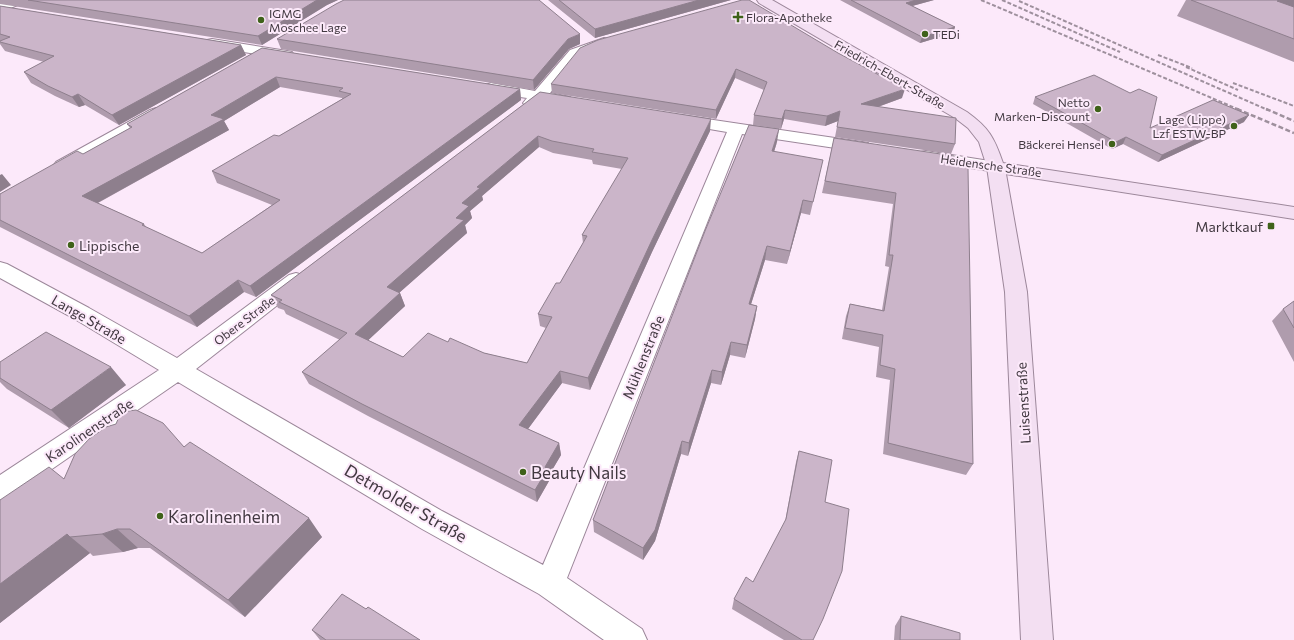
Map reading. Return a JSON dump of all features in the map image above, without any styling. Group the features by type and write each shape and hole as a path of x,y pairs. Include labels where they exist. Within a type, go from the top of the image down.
{"main road":[{"name":"Friedrich-Ebert-Straße","path":"763,0 968,120 987,141 996,167"},
{"name":"Heidensche Straße","path":"996,167 1069,177 1294,213"},
{"name":"Luisenstraße","path":"996,167 1016,292 1037,640"}],"street":[{"path":"0,8 21,6"},
{"path":"581,35 593,45"},
{"path":"514,115 539,96 575,53 593,45 616,38"},
{"path":"194,40 304,58"},
{"path":"243,63 283,40"},
{"path":"476,86 579,102"},
{"path":"49,173 167,106"},
{"path":"666,117 736,129 876,149"},
{"name":"Mühlenstraße","path":"550,584 736,129"},
{"name":"Heidensche Straße","path":"915,154 996,167"},
{"name":"Lange Straße","path":"0,269 178,370"},
{"name":"Obere Straße","path":"178,370 311,269"},
{"name":"Detmolder Straße","path":"178,370 432,520 550,584 631,640"},
{"name":"Karolinenstraße","path":"0,490 178,370"}],"building":[{"path":"28,0 317,0 258,36"},
{"path":"344,0 539,0 580,34 568,39 533,80 277,39"},
{"path":"559,0 699,0 595,29"},
{"path":"742,0 749,0 838,53 905,89 861,104 956,118 955,144 837,127 840,111 827,116 785,110 782,119 754,115 767,82 736,69 716,110 551,84 580,48 598,40"},
{"path":"851,0 916,0 906,3 955,27 922,37"},
{"path":"1191,0 1280,0 1277,1 1294,7 1294,39"},
{"path":"0,6 241,45 112,115 78,94 72,97 48,86 24,72 54,56 0,42 10,37 0,34"},
{"path":"262,48 520,89 250,286 238,280 189,316 0,220 0,194 77,151 83,154 132,127 127,124","holes":["276,77 343,88 339,91 351,94 279,136 274,135 212,171 280,200 202,253 142,225 144,224 82,196 224,119 211,115"]},
{"path":"1094,75 1130,93 1139,89 1157,97 1150,128 1213,100 1249,115 1162,155 1126,137 1116,142 1035,97"},
{"path":"540,92 711,119 652,240 588,378 560,371 519,425 559,443 545,467 547,470 535,490 362,404 302,372 347,333 279,302 282,300 271,295","holes":["538,136 552,141 594,149 592,152 628,158 582,235 587,236 560,283 556,283 538,314 552,317 527,363 484,353 450,338 448,342 428,333 403,357 355,334 400,293 387,287 464,220 456,218 469,206 462,203 480,188 477,187"]},
{"path":"749,125 779,129 772,151 823,160 813,202 803,200 790,251 767,246 749,304 757,306 747,345 731,342 722,372 712,370 689,443 682,441 655,530 643,548 593,520 705,231"},
{"path":"834,138 954,156 954,165 968,168 973,464 888,443 895,369 880,365 883,335 845,328 850,304 884,311 893,255 889,255 896,193 825,181"},
{"path":"1294,301 1294,328 1283,309"},
{"path":"46,332 111,367 51,410 0,378 0,362"},
{"name":"Karolinenheim","path":"136,410 163,423 184,447 190,442 309,518 228,600 130,529 117,529 102,534 70,537 67,534 0,584 0,500 49,467 64,479 75,454 89,439 106,427 116,424 121,412"},
{"path":"799,451 832,460 825,502 849,509 842,571 813,640 802,640 734,599 746,577 753,582 786,519"},
{"path":"342,594 366,609 368,607 420,640 326,640 312,630"},
{"path":"901,616 960,633 960,640 900,640"}],"railway":[{"path":"981,0 1240,110"},
{"path":"1002,0 1120,52"},
{"path":"1019,1 1268,110"},
{"path":"1158,55 1192,68"},
{"path":"1186,67 1238,90"},
{"path":"1233,83 1294,106"},
{"path":"1237,109 1294,133"},
{"path":"1266,109 1294,121"}],"place":[{"name":"Flora-Apotheke","path":"738,17"},
{"name":"IGMG Moschee Lage","path":"261,20"},
{"name":"TEDi","path":"925,34"},
{"name":"Netto Marken-Discount","path":"1098,109"},
{"name":"Lage (Lippe) Lzf ESTW-BP","path":"1234,126"},
{"name":"Bäckerei Hensel","path":"1112,144"},
{"name":"Marktkauf","path":"1271,226"},
{"name":"Lippische","path":"71,245"},
{"name":"Beauty Nails","path":"523,472"},
{"name":"Karolinenheim","path":"160,516"}]}
